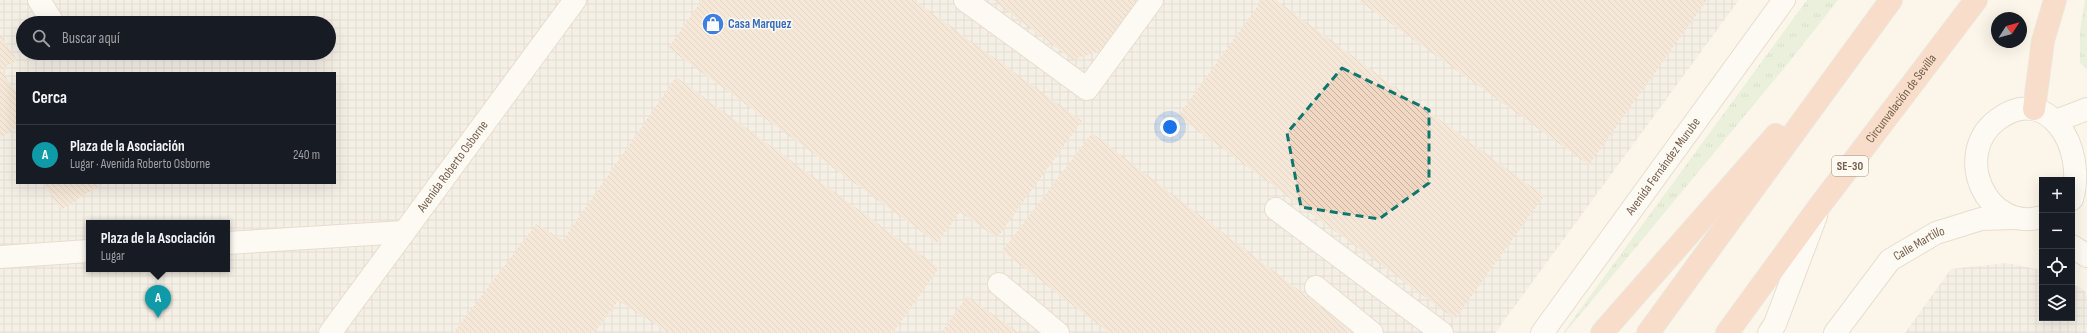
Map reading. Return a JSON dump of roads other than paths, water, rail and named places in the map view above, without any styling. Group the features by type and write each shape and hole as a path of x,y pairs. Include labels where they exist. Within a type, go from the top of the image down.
{"highway":[{"path":"1648,333 1867,32 1892,0"},
{"name":"Circunvalación de Sevilla","path":"1727,333 1821,204 1976,0"},
{"path":"2034,109 2043,42 2055,0"},
{"path":"1602,333 1867,32"}],"street":[{"path":"39,0 49,16"},
{"name":"Avenida Roberto Osborne","path":"330,333 575,0"},
{"path":"966,0 1087,89 1152,0"},
{"name":"Avenida Fernández Murube","path":"1542,333 1784,0"},
{"path":"2034,220 1999,210 1985,196 1977,179 1977,150 1984,133 1998,119 2015,111 2034,109 2044,111 2061,119 2075,132 2086,164 2079,190 2075,195"},
{"path":"2061,119 2087,109"},
{"path":"1768,333 1775,324 1821,204"},
{"path":"1276,209 1442,333"},
{"name":"Calle Martillo","path":"1835,333 1890,260 1936,233 1981,219 2034,220"},
{"path":"230,243 404,232"},
{"path":"2075,248 2087,256"},
{"path":"0,257 86,251"},
{"path":"999,284 1058,333"},
{"path":"1316,287 1372,333"}],"place":[{"name":"Casa Marquez","path":"713,24"},
{"name":"Plaza de la Asociación","path":"158,318"}]}
